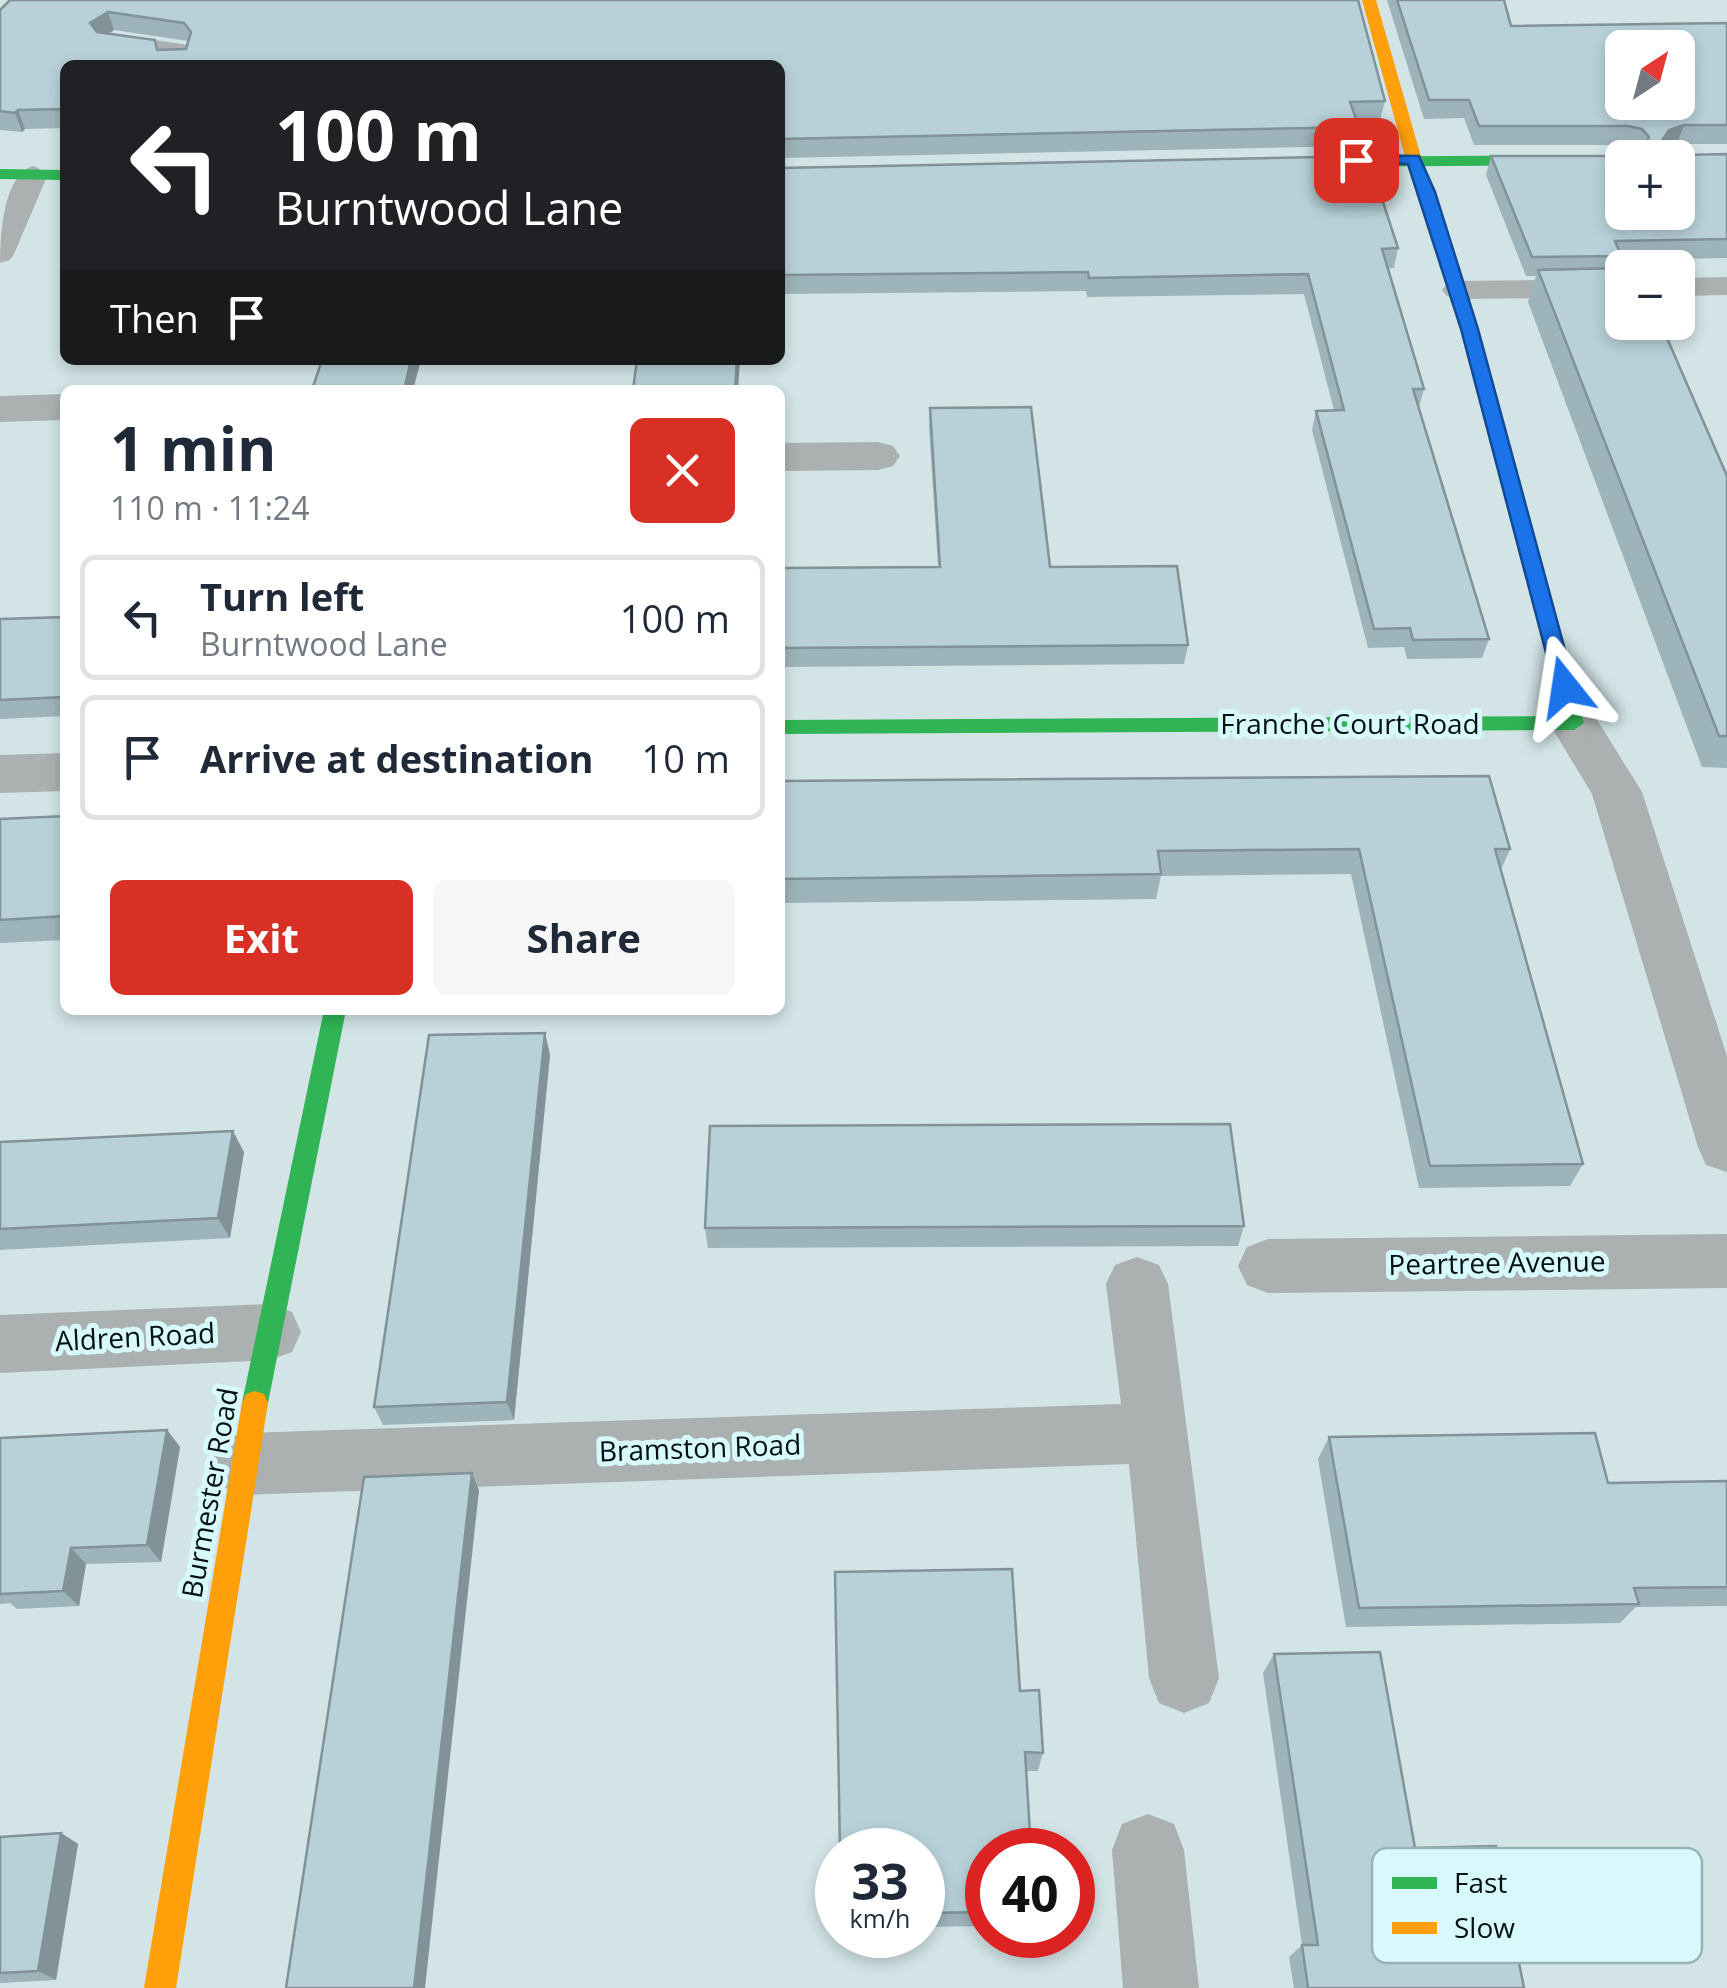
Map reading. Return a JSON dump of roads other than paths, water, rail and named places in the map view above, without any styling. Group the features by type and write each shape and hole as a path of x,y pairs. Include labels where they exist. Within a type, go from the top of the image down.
{"street":[{"path":"1370,0 1414,160 1457,290 1574,723 1618,792 1727,1146"},
{"path":"1279,162 1605,160"},
{"path":"0,174 60,175"},
{"path":"0,409 60,407"},
{"path":"785,456 878,456"},
{"name":"Franche Court Road","path":"785,727 1574,723"},
{"path":"0,774 60,772"},
{"name":"Burmester Road","path":"160,1988 243,1464 333,1015"},
{"name":"Peartree Avenue","path":"1268,1266 1727,1261"},
{"path":"1137,1284 1184,1678"},
{"name":"Aldren Road","path":"0,1344 270,1332"},
{"name":"Bramston Road","path":"243,1464 1156,1432"},
{"path":"1148,1850 1161,1988"}],"lane":[{"path":"113,42 180,50 177,60"},
{"path":"0,254 34,174"},
{"path":"1695,287 1727,286"},
{"path":"1457,290 1605,288"}]}
